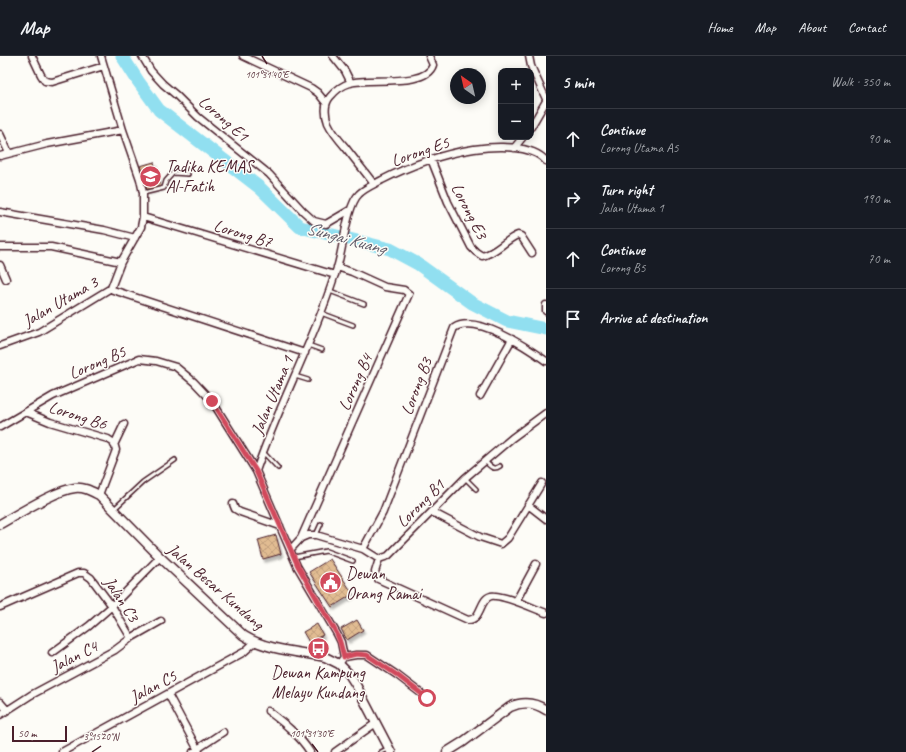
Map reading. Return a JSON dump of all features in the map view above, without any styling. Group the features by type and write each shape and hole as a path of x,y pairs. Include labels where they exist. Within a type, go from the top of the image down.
{"main road":[{"name":"Jalan Besar Kundang","path":"0,524 64,491 76,488 87,490 99,495 114,509 136,534 243,635 255,642 342,661 344,668 356,685 390,750"},
{"path":"447,752 510,707 518,703 534,704 546,710"}],"street":[{"path":"32,56 40,75 45,81 52,82 104,66"},
{"name":"Jalan Utama 3","path":"0,346 39,332 111,288 122,262 141,227 143,217 143,193 140,178 101,56"},
{"name":"Lorong E1","path":"142,56 151,71 163,84 198,117 269,174 314,221 326,224 350,210"},
{"path":"243,56 311,88 318,93 326,103"},
{"path":"334,56 345,71 351,83"},
{"path":"374,184 331,129 326,116 326,103 339,88 351,83 410,79 423,75 432,69 433,65 429,56"},
{"path":"529,56 531,66 546,100 534,122"},
{"path":"0,156 47,144 124,130"},
{"path":"0,134 9,153"},
{"path":"514,148 521,140"},
{"name":"Lorong E5","path":"343,246 350,210 359,194 374,184 404,170 431,159 480,148 495,147 514,148 535,153 546,161"},
{"name":"Lorong E3","path":"431,159 448,202 471,246 476,252 482,256 488,255 518,235 521,236 532,252"},
{"path":"0,212 104,230 135,238"},
{"name":"Lorong B7","path":"143,217 335,275"},
{"name":"Jalan Utama 1","path":"256,471 330,291 343,246"},
{"path":"0,247 51,247 122,262"},
{"path":"0,265 6,279"},
{"name":"Lorong B4","path":"290,550 301,538 409,294 407,291 385,287 337,267"},
{"name":"Jalan Utama 1","path":"111,288 113,290 305,353"},
{"path":"546,305 546,311"},
{"name":"Lorong B3","path":"363,549 383,512 454,328 460,324 468,324 491,329 525,346 546,361"},
{"path":"480,396 512,339"},
{"name":"Lorong B5","path":"0,427 53,396 140,358 156,361 176,368 194,382 212,401 256,471"},
{"name":"Lorong B6","path":"26,412 50,422 108,439 114,445 116,450 99,495"},
{"name":"Lorong B1","path":"379,559 388,556 465,478 546,413"},
{"path":"114,445 124,424"},
{"path":"256,471 290,550 314,597 337,634 340,642 342,661 356,654 367,655 397,675 427,698"},
{"path":"432,512 480,537 501,544 508,538 542,482"},
{"path":"233,504 240,512 280,526"},
{"path":"528,505 546,519"},
{"path":"301,538 308,535 316,535 363,549 379,559 375,572 378,579 468,620 476,618 486,599 494,596 516,601 546,613"},
{"name":"Jalan C4","path":"52,654 89,626 112,606 160,557"},
{"path":"516,601 536,564"},
{"name":"Jalan C3","path":"0,606 78,573 84,573 91,578 112,606 131,638"},
{"name":"Jalan C4","path":"0,715 30,694 115,650 131,638 161,622"},
{"name":"Jalan C5","path":"62,752 244,652 255,642"},
{"path":"168,694 197,751 223,732"},
{"path":"0,702 7,710"},
{"path":"268,711 301,739 310,752"},
{"path":"334,752 376,723"}],"lane":[{"path":"143,193 164,188 166,181 173,173 188,174"},
{"path":"330,291 364,304"},
{"path":"321,313 353,325"},
{"path":"308,345 322,350"},
{"path":"295,376 308,380"},
{"path":"263,452 278,468"},
{"path":"114,509 143,482 174,460"},
{"path":"485,461 492,468 496,469 500,466"},
{"path":"465,478 476,489"},
{"path":"316,535 321,524"},
{"path":"294,558 326,551 353,561"},
{"path":"381,752 390,750"}],"building":[{"name":"Tadika KEMAS Al-Fatih","path":"154,162 161,187 147,191 140,166"},
{"path":"276,535 281,554 263,559 258,540"},
{"name":"Dewan Orang Ramai","path":"330,559 353,594 332,607 309,572"},
{"path":"357,620 363,630 347,640 341,629"},
{"path":"317,624 323,635 309,642 303,632"}],"waterway":[{"name":"Sungai Kuang","path":"122,56 159,110 260,188 300,227 390,249 418,264 472,303 507,321 546,329"}],"place":[{"name":"Tadika KEMAS Al-Fatih","path":"151,176"},
{"name":"Dewan Orang Ramai","path":"331,583"},
{"name":"Dewan Kampung Melayu Kundang","path":"318,648"}],"route":[{"path":"212,401 256,471 298,566 314,597 337,634 344,657 356,654 367,655 397,675 427,698"}]}
